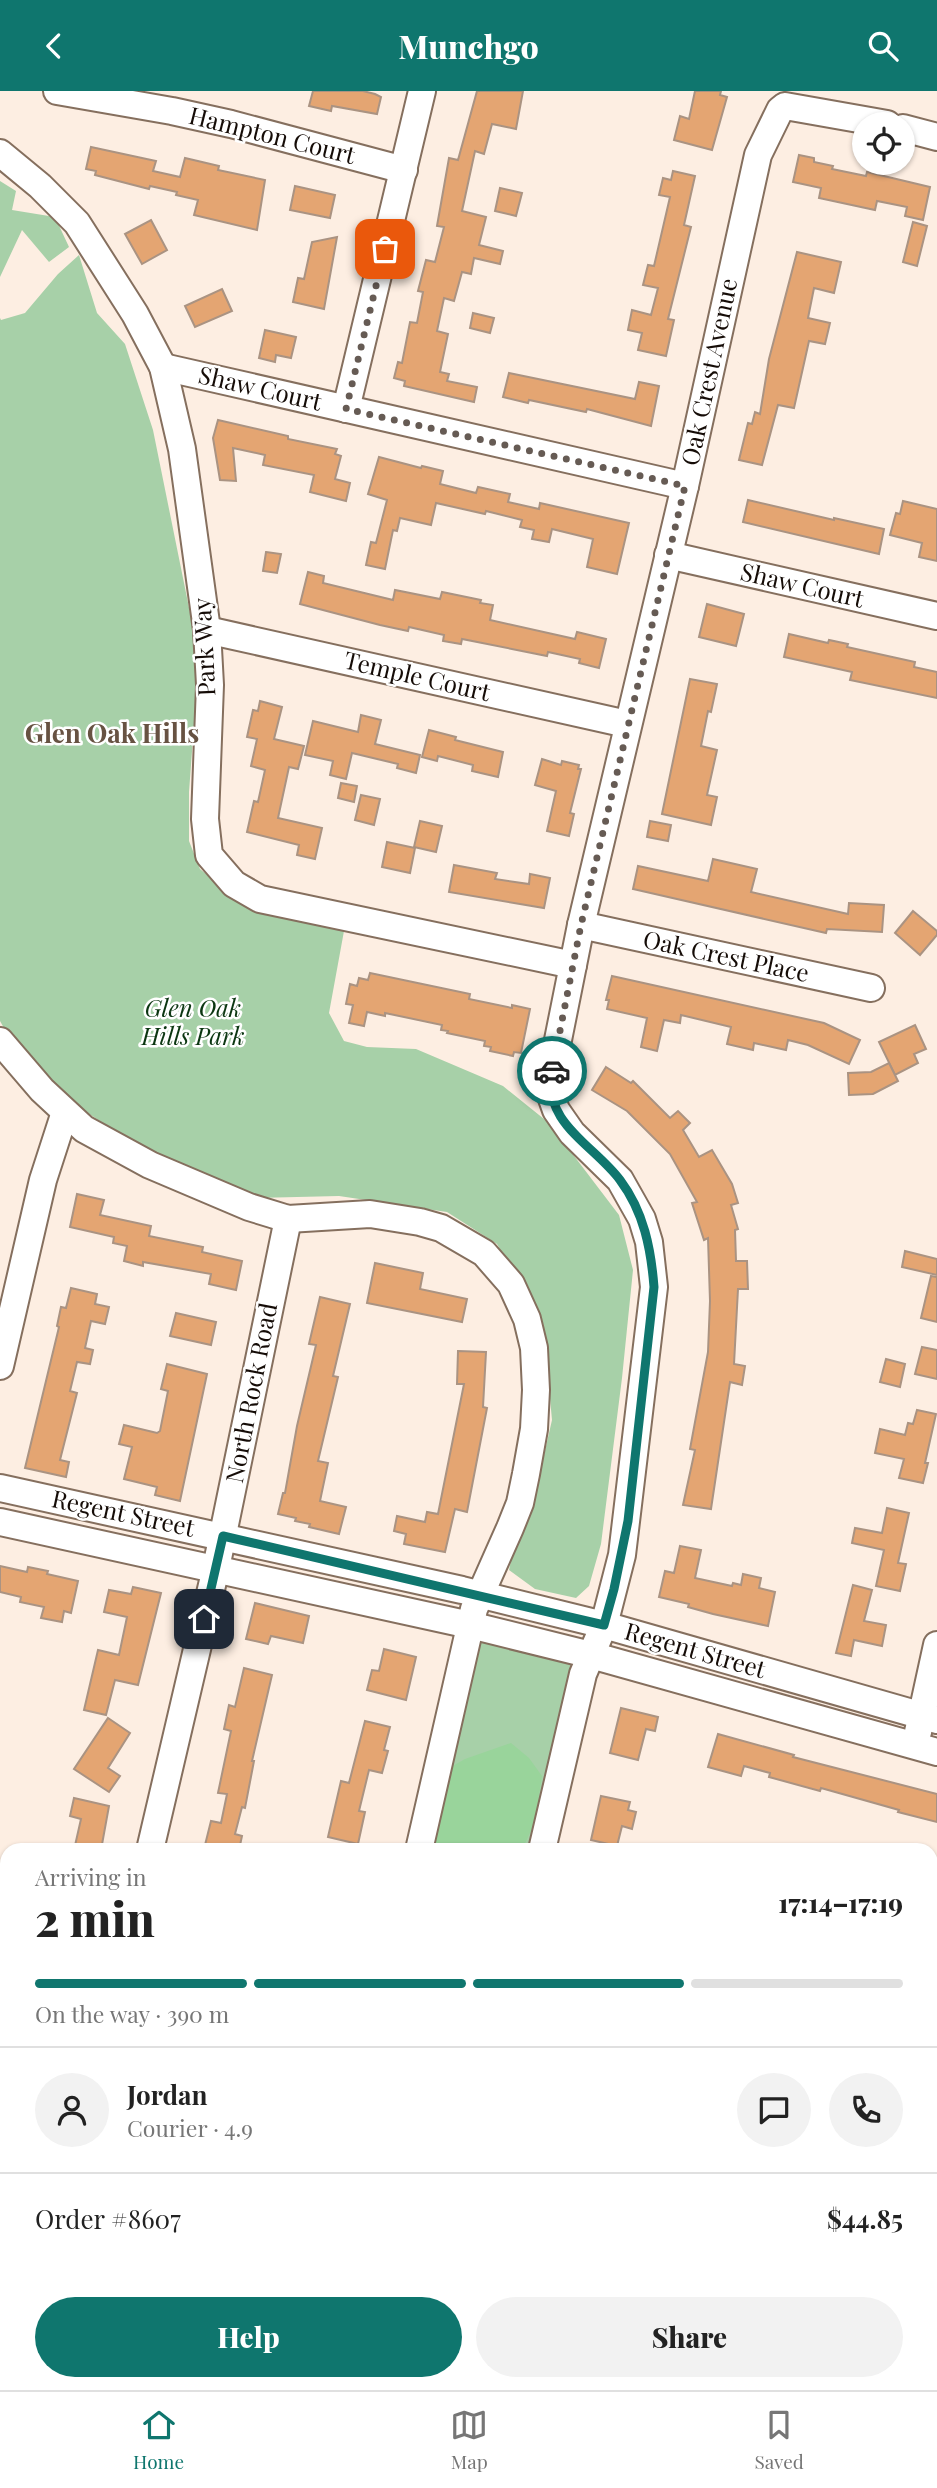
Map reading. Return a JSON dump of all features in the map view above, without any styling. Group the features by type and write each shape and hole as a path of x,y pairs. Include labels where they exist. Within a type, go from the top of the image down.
{"street":[{"name":"Hampton Court","path":"57,91 172,111 404,170"},
{"path":"346,409 422,91"},
{"path":"775,100 785,106 852,117"},
{"name":"Oak Crest Avenue","path":"604,1625 628,1521 654,1287 652,1260 642,1219 621,1181 562,1119 550,1093 550,1080 581,925 627,724 685,486 758,155 775,100"},
{"path":"915,131 937,137"},
{"name":"Park Way","path":"0,153 40,185 77,223 135,314 163,367 182,449 206,629 210,685 205,819 209,855 234,884 260,899 573,965"},
{"name":"Shaw Court","path":"163,367 685,486"},
{"name":"Shaw Court","path":"668,555 937,616"},
{"name":"Temple Court","path":"206,629 627,724"},
{"name":"Oak Crest Place","path":"581,925 871,988"},
{"path":"0,1041 42,1090 84,1129 150,1165 248,1207 288,1219 370,1213 441,1228 484,1253 511,1284 527,1319 534,1347 534,1429 520,1503 474,1610 421,1843"},
{"path":"0,1366 43,1180 65,1112"},
{"name":"North Rock Road","path":"152,1843 223,1536 288,1219"},
{"name":"Regent Street","path":"0,1488 223,1536 474,1610 591,1655 926,1750"},
{"name":"Regent Street","path":"0,1522 216,1568 474,1610 604,1625 929,1718"},
{"path":"544,1843 583,1674 604,1625"},
{"path":"926,1750 937,1645"}],"green space":[{"path":"0,181 16,191 12,210 55,217 69,247 49,262 22,230 0,277"},
{"name":"Glen Oak Hills Park","path":"79,255 97,313 125,344 153,430 199,657 189,792 189,841 200,869 230,894 256,906 344,931 329,1013 344,1041 367,1047 416,1049 503,1086 549,1123 619,1215 633,1270 622,1378 601,1544 589,1586 576,1598 535,1589 509,1570 514,1546 531,1512 552,1420 543,1323 497,1244 447,1212 339,1196 255,1198 158,1159 71,1102 9,1037 0,1021 0,318 1,320 25,313 58,274"},
{"path":"470,1625 591,1655 544,1843 421,1843"},
{"path":"511,1743 529,1758 542,1776 535,1822 525,1843 429,1843 444,1771 465,1759"}],"building":[{"path":"313,91 363,91 381,97 377,114 332,106 331,111 309,106"},
{"path":"477,91 523,91 516,129 492,124 484,154 475,151 462,211 486,217 479,245 503,251 500,264 474,258 471,274 462,272 454,301 444,298 437,331 448,334 440,372 449,374 447,381 477,387 474,402 404,386 405,381 394,378 398,362 402,363 410,322 417,323 423,292 418,291 426,260 435,262 444,227 437,226 449,158 458,160"},
{"path":"695,91 721,91 720,95 727,97 712,150 674,140 680,116 689,119"},
{"path":"91,147 156,161 153,171 180,177 185,158 219,166 218,170 265,180 257,230 194,215 198,200 176,195 177,192 150,186 149,189 95,175 96,171 86,169"},
{"path":"799,155 814,158 814,162 833,166 832,169 852,175 880,175 930,187 923,220 905,216 907,207 877,201 875,210 819,198 821,188 793,182"},
{"path":"673,171 695,176 684,225 691,227 668,319 674,320 666,356 638,350 642,333 628,330 632,310 651,315 658,288 643,285 648,265 654,266 670,197 659,195 663,178 671,180"},
{"path":"295,186 335,195 330,218 290,210"},
{"path":"500,188 522,193 516,216 495,211"},
{"path":"151,220 167,250 142,264 125,234"},
{"path":"913,222 927,226 917,266 903,262"},
{"path":"337,237 324,309 293,302 298,278 304,279 312,242"},
{"path":"797,252 841,262 834,293 814,288 808,318 830,323 825,344 809,341 794,408 778,405 762,465 739,460 748,423 752,424 755,412 760,414 769,359"},
{"path":"222,289 232,311 195,327 185,306"},
{"path":"473,313 494,318 490,333 470,328"},
{"path":"265,330 296,337 291,358 276,355 275,362 259,358"},
{"path":"509,373 635,399 639,382 659,386 651,426 587,409 586,412 503,397"},
{"path":"218,420 337,449 335,454 341,456 335,479 350,483 346,501 310,492 314,475 263,465 265,455 233,448 236,481 220,480 213,438"},
{"path":"379,457 443,471 440,484 476,493 478,487 510,494 508,502 539,509 540,503 629,523 617,574 587,567 593,539 552,529 549,542 532,539 534,530 520,527 522,520 436,503 431,525 400,518 397,531 393,530 385,569 366,565 371,542 376,543 387,500 368,494"},
{"path":"748,500 884,529 879,554 743,522"},
{"path":"903,501 937,509 937,561 919,557 922,543 890,535 896,513 900,514"},
{"path":"266,552 281,554 277,573 263,571"},
{"path":"308,572 324,576 323,583 393,600 395,590 440,599 442,592 481,600 480,603 493,605 490,620 575,639 577,632 606,639 599,668 579,663 580,659 548,652 547,656 462,639 461,644 443,641 444,635 409,627 408,631 380,625 300,604"},
{"path":"707,604 744,614 736,646 699,637"},
{"path":"789,634 828,643 829,640 848,644 847,647 915,662 914,667 937,672 937,698 850,680 852,672 784,657"},
{"path":"690,679 717,684 701,746 717,750 707,795 717,797 711,825 662,814"},
{"path":"260,701 282,707 274,739 304,746 298,769 289,767 278,818 322,828 315,859 297,855 299,845 247,832 254,801 258,802 265,770 251,766 257,739 247,737 253,710 258,711"},
{"path":"361,715 381,720 375,744 420,755 416,773 397,768 398,764 352,753 346,779 330,775 333,761 305,755 313,721 358,732"},
{"path":"429,730 456,737 455,740 503,752 498,777 472,771 473,765 438,756 437,761 422,757"},
{"path":"542,759 561,765 562,761 579,765 578,769 581,769 570,813 574,814 569,836 547,831 556,791 535,785"},
{"path":"341,783 357,786 354,802 338,798"},
{"path":"361,795 380,799 374,825 355,820"},
{"path":"420,821 442,826 436,852 414,847"},
{"path":"650,821 671,825 668,841 647,837"},
{"path":"387,842 415,848 410,873 382,867"},
{"path":"713,859 757,869 751,892 848,914 849,903 884,905 882,932 827,929 826,933 633,889 638,866 708,881"},
{"path":"454,865 497,873 495,879 529,884 530,874 550,878 544,908 449,892"},
{"path":"913,911 937,931 937,935 920,955 895,933"},
{"path":"370,973 470,994 469,999 530,1009 521,1053 514,1052 513,1056 490,1051 491,1047 484,1046 485,1041 447,1033 448,1031 441,1030 442,1025 385,1013 385,1016 367,1012 364,1026 349,1023 353,1005 346,1004 350,984 357,986 359,978 368,980"},
{"path":"612,976 824,1023 860,1040 849,1064 808,1045 788,1040 786,1050 754,1043 753,1050 727,1044 731,1027 681,1015 680,1023 664,1020 657,1051 641,1047 647,1018 607,1009 609,1000 606,1000"},
{"path":"915,1025 926,1049 914,1054 918,1063 895,1075 879,1042"},
{"path":"889,1063 898,1081 873,1094 849,1095 848,1073 871,1072"},
{"path":"606,1067 631,1083 633,1081 670,1118 678,1111 690,1123 683,1130 699,1157 712,1150 732,1184 738,1203 731,1205 738,1229 735,1230 736,1261 747,1261 748,1289 738,1289 734,1364 745,1366 742,1385 730,1382 711,1509 683,1505 695,1450 690,1449 708,1352 708,1238 704,1240 692,1203 697,1202 670,1154 627,1111 592,1090"},
{"path":"77,1194 104,1200 100,1215 151,1226 149,1236 203,1247 202,1252 242,1261 236,1290 209,1284 211,1274 143,1262 143,1266 124,1261 127,1246 113,1243 114,1237 70,1227"},
{"path":"905,1251 937,1259 937,1275 902,1267"},
{"path":"375,1263 423,1273 420,1289 467,1299 462,1322 367,1303"},
{"path":"931,1276 937,1277 937,1322 921,1318"},
{"path":"71,1288 97,1294 95,1304 109,1307 105,1324 91,1321 85,1348 93,1350 90,1364 77,1362 70,1391 77,1393 60,1460 69,1462 66,1477 25,1468 59,1327 61,1307 66,1308"},
{"path":"320,1297 350,1304 333,1376 338,1377 318,1461 328,1463 320,1501 346,1507 339,1534 309,1527 310,1524 295,1521 296,1518 278,1514 285,1493 316,1345 309,1344"},
{"path":"176,1313 216,1322 211,1345 170,1336"},
{"path":"922,1347 937,1350 937,1379 915,1374"},
{"path":"458,1351 486,1352 483,1407 487,1408 467,1512 455,1509 445,1552 404,1544 406,1534 394,1531 397,1516 425,1522 427,1512 438,1514 464,1384 457,1384"},
{"path":"886,1359 905,1364 900,1387 880,1382"},
{"path":"167,1364 207,1374 180,1501 155,1495 157,1487 124,1479 132,1447 119,1444 124,1425 157,1433 160,1431 168,1391 161,1389"},
{"path":"917,1410 936,1414 923,1483 899,1478 904,1459 875,1453 880,1429 905,1435 908,1423 913,1424"},
{"path":"887,1508 909,1513 898,1563 906,1564 900,1591 876,1586 884,1550 852,1543 855,1528 882,1533"},
{"path":"680,1546 701,1550 695,1578 732,1586 733,1583 741,1585 743,1574 761,1578 759,1588 775,1592 768,1626 713,1614 688,1607 689,1604 659,1597 665,1571 674,1573"},
{"path":"0,1566 27,1572 28,1567 78,1581 71,1613 64,1611 62,1622 41,1618 44,1607 20,1602 21,1597 0,1592"},
{"path":"853,1585 872,1590 864,1621 886,1625 882,1646 854,1640 851,1656 836,1653"},
{"path":"133,1587 161,1593 138,1685 115,1680 106,1715 84,1710 98,1650 119,1655 127,1617 104,1612 109,1590 131,1594"},
{"path":"255,1603 309,1616 303,1643 271,1636 268,1644 246,1639"},
{"path":"384,1649 416,1657 406,1700 367,1690 372,1670 379,1671"},
{"path":"244,1668 272,1675 252,1761 245,1808 242,1807 235,1834 242,1836 240,1843 206,1843 211,1821 221,1823 227,1794 218,1793 231,1731 224,1729 229,1705 235,1707"},
{"path":"621,1708 658,1717 655,1731 646,1729 638,1760 610,1753"},
{"path":"108,1718 130,1733 108,1768 120,1776 109,1792 74,1769"},
{"path":"365,1721 390,1727 384,1750 388,1751 382,1773 369,1770 359,1811 365,1812 358,1843 328,1837 341,1781 349,1783"},
{"path":"718,1734 794,1755 793,1757 937,1794 937,1822 821,1788 820,1791 769,1777 770,1773 744,1766 741,1776 708,1767"},
{"path":"601,1796 630,1802 628,1810 636,1812 632,1829 622,1826 618,1843 591,1840"},
{"path":"74,1798 109,1806 102,1843 76,1843 81,1819 70,1816"}],"way so far":[{"path":"385,249 346,409 685,486 581,925 552,1071"}],"district":[{"name":"Glen Oak Hills","path":"112,734"}],"route":[{"path":"204,1619 223,1536 604,1625 628,1521 649,1343 654,1287 652,1260 642,1219 621,1181 572,1132 556,1110 550,1093 552,1071"}]}
